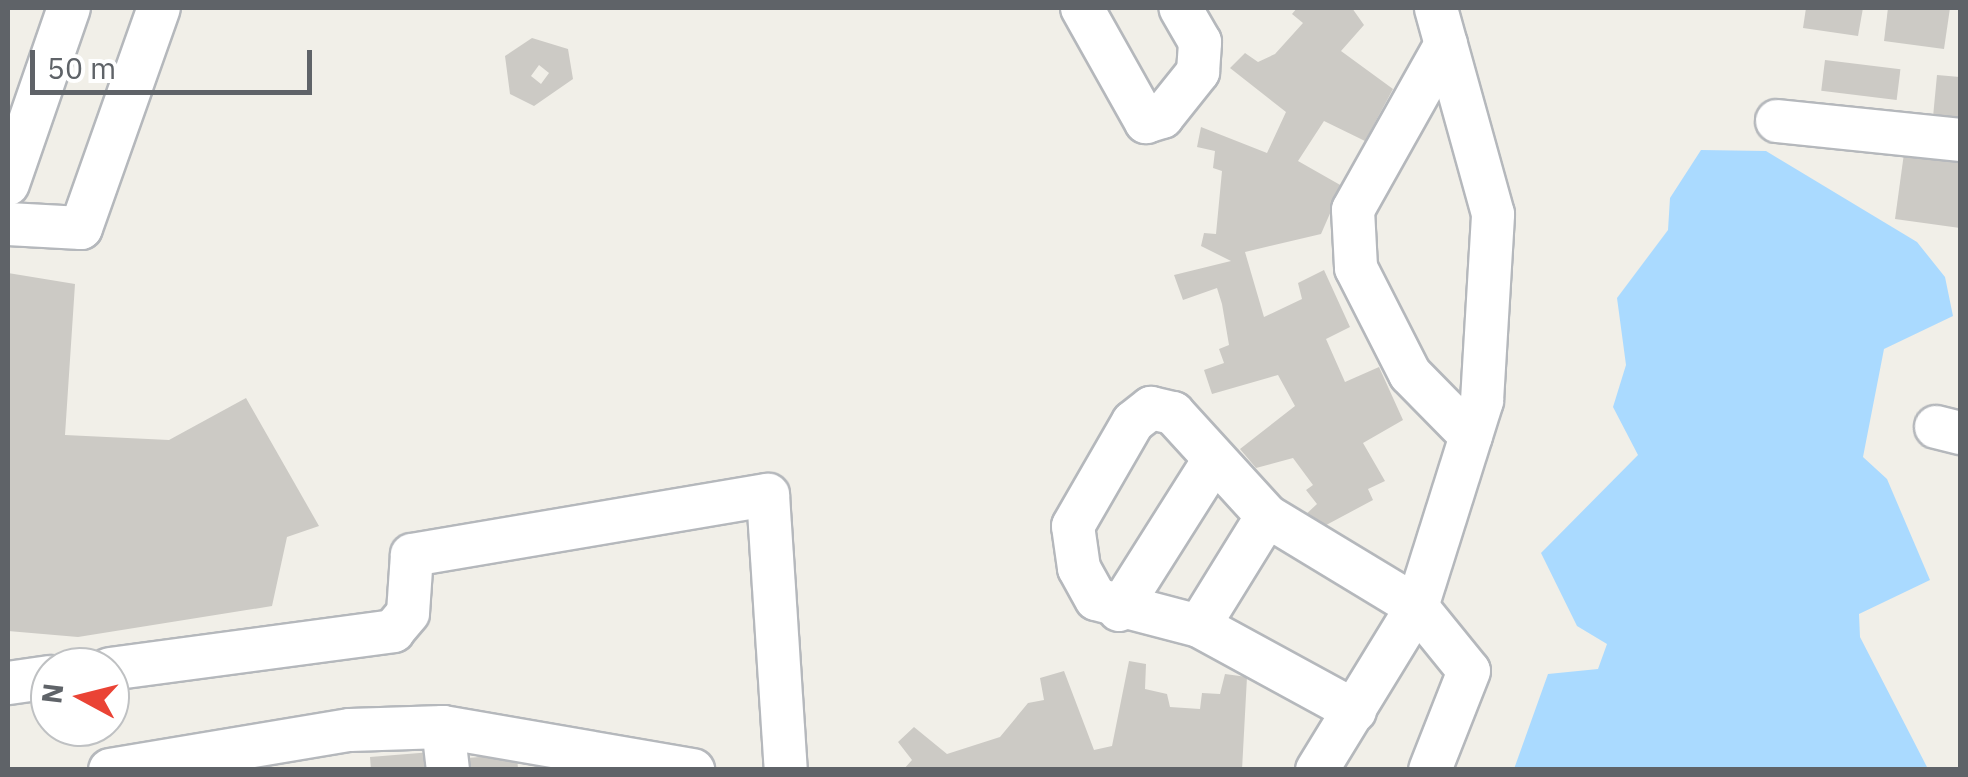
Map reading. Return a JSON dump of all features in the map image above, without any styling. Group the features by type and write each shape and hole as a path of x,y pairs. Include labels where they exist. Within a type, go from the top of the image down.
{"street":[{"path":"8,184 69,8"},
{"path":"8,224 81,228 159,8"},
{"path":"1082,8 1146,122 1162,117 1198,72 1200,42 1180,8"},
{"path":"1440,26 1353,210 1356,268 1410,374 1471,436"},
{"path":"1317,770 1417,606 1482,401 1493,214 1440,26"},
{"path":"1777,120 1960,140"},
{"path":"1355,711 1199,626 1119,610 1096,600 1079,568 1073,526 1133,422 1152,408 1174,413 1267,516 1417,606 1469,671 1430,770"},
{"path":"1119,610 1214,460"},
{"path":"130,666 393,631 408,613 412,555 768,495 786,770"},
{"path":"1199,626 1267,516"},
{"path":"444,727 448,770"},
{"path":"110,770 350,730 444,727 693,770"}],"water":[{"path":"1701,150 1766,151 1917,242 1945,277 1953,316 1884,349 1863,457 1887,479 1930,580 1859,614 1860,637 1928,769 1514,769 1548,674 1598,669 1607,644 1577,626 1541,553 1638,455 1613,407 1626,365 1617,298 1668,230 1670,198"}],"building":[{"path":"1297,8 1352,8 1364,25 1341,51 1393,89 1365,141 1324,121 1298,161 1342,186 1321,234 1245,252 1264,317 1302,299 1298,283 1324,270 1350,327 1326,339 1345,382 1379,367 1403,420 1363,443 1385,481 1368,489 1373,500 1315,531 1302,518 1317,504 1306,490 1313,485 1293,458 1256,468 1240,449 1295,406 1278,375 1212,394 1204,370 1224,363 1219,349 1229,345 1217,288 1183,300 1174,275 1231,261 1201,246 1204,233 1216,234 1222,171 1213,168 1215,151 1197,147 1201,127 1267,153 1286,112 1230,68 1245,53 1258,62 1275,54 1303,23 1292,14"},
{"path":"1806,8 1863,8 1858,36 1803,28"},
{"path":"1888,8 1950,8 1944,49 1884,41"},
{"path":"532,38 568,49 573,79 534,106 510,94 505,56","holes":["539,65 549,73 541,84 531,76"]},
{"path":"1825,60 1900,69 1897,100 1821,91"},
{"path":"1937,75 1960,77 1960,119 1933,117"},
{"path":"1905,146 1960,154 1960,228 1895,219"},
{"path":"8,273 75,284 65,435 169,440 246,398 319,526 287,537 272,606 78,637 8,631"},
{"path":"1129,661 1146,664 1145,689 1167,694 1170,707 1200,709 1202,693 1220,694 1225,674 1247,677 1242,770 903,770 912,760 898,742 914,727 947,754 1000,737 1028,703 1044,700 1040,678 1064,671 1094,750 1112,746"},
{"path":"432,752 433,770 371,770 370,757"},
{"path":"517,754 518,770 456,770 455,759"}]}
